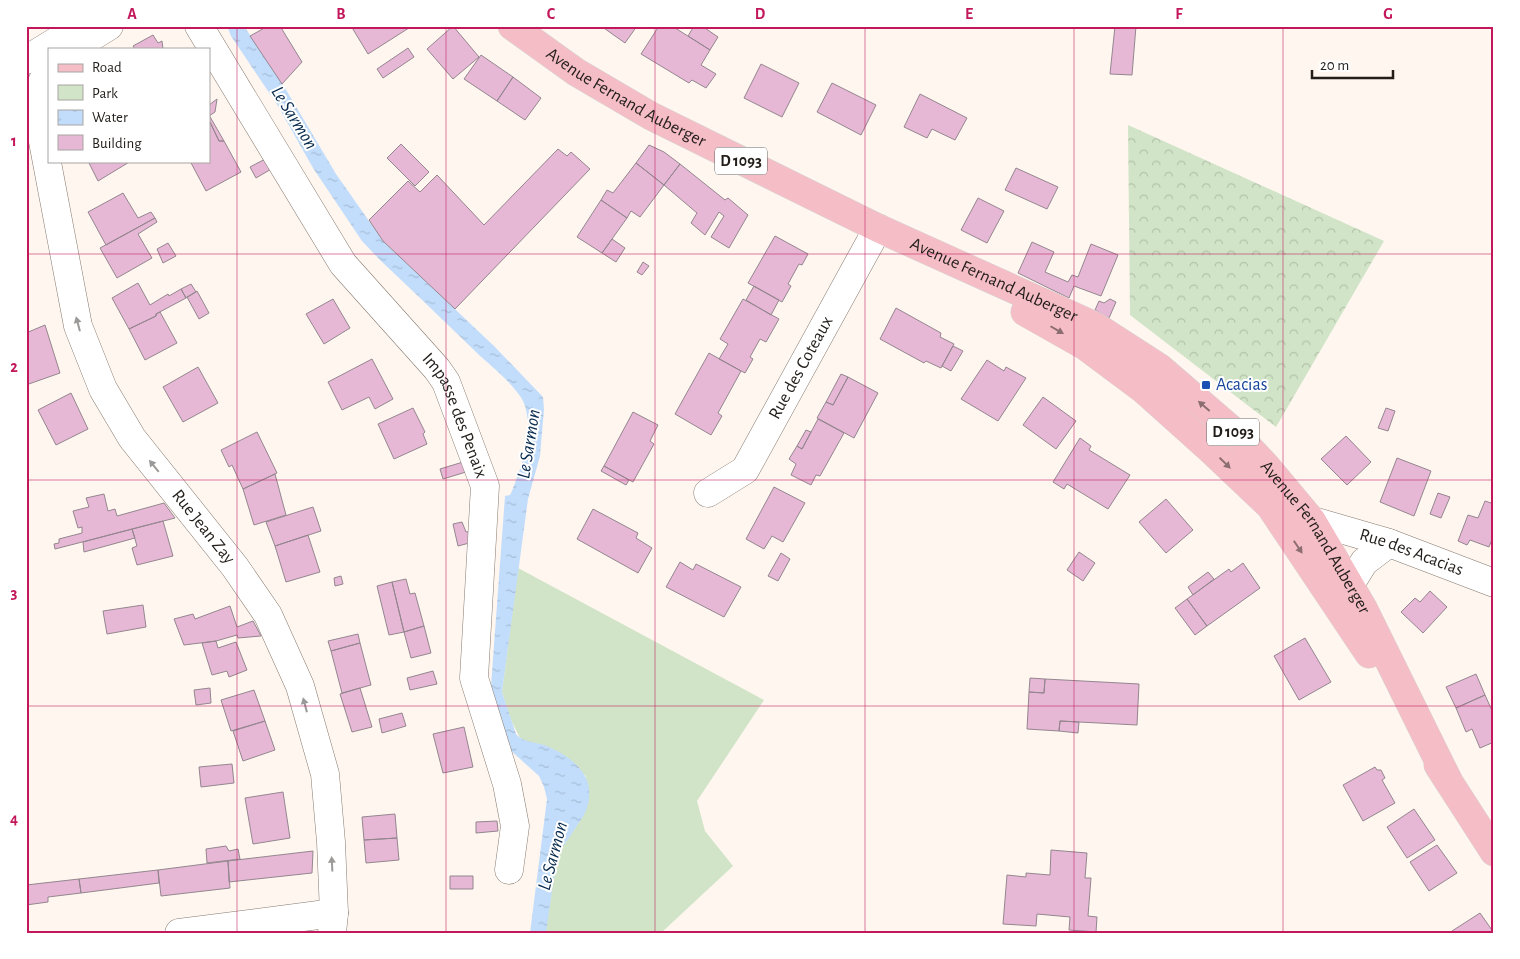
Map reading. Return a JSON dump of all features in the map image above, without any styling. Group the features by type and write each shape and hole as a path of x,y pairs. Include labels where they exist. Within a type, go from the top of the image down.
{"main road":[{"name":"Avenue Fernand Auberger","path":"512,26 576,72 644,112 878,228 1095,326 1160,368 1232,430 1266,466 1312,522 1363,608 1448,780"},
{"name":"Avenue Fernand Auberger","path":"878,228 1086,346 1144,390 1270,506 1347,620 1494,852"}],"street":[{"path":"26,60 81,26"},
{"path":"74,48 108,26"},
{"name":"Impasse des Penaix","path":"199,26 343,264 446,382 485,486 474,678 507,784 515,826 510,870"},
{"name":"Rue Jean Zay","path":"48,72 42,82 34,120 78,326 103,389 132,438 235,568 268,615 300,686 324,774 330,842 333,923"},
{"name":"Rue des Coteaux","path":"708,493 745,470 878,228"},
{"name":"Rue des Acacias","path":"1270,506 1312,522 1389,543 1494,583"},
{"path":"1350,585 1364,562 1389,543"},
{"path":"179,933 333,923"}],"green space":[{"path":"1128,125 1384,241 1276,427 1130,315"},
{"path":"518,568 764,700 697,801 705,831 733,866 661,933 532,933 586,776 520,738 511,720 502,692"}],"water":[{"name":"Le Sarmon","path":"227,26 244,26 285,88 336,174 383,241 495,347 543,397 544,409 540,456 528,499 502,692 516,734 525,740 555,750 575,763 587,781 589,791 584,815 557,856 546,933 530,933 547,799 539,776 509,749 491,686 505,496 510,495 512,491 526,450 528,428 525,406 518,393 504,378 362,241 313,168 278,106 231,36"}],"building":[{"path":"268,26 280,26 302,62 282,84 250,36"},
{"path":"351,26 412,26 368,54"},
{"path":"453,26 479,57 453,79 427,49"},
{"path":"601,26 637,26 625,43"},
{"path":"659,26 672,26 710,50 701,65 716,74 706,88 692,80 689,83 641,54"},
{"path":"694,26 702,26 718,37 710,50 688,36"},
{"path":"1115,26 1136,26 1132,75 1110,74"},
{"path":"153,35 158,43 162,41 163,48 134,48 133,46"},
{"path":"408,48 414,57 383,78 377,69"},
{"path":"481,55 513,77 497,101 464,79"},
{"path":"761,64 799,83 782,117 744,98"},
{"path":"513,77 541,98 525,120 497,101"},
{"path":"832,83 876,105 861,135 817,112"},
{"path":"920,94 967,118 955,140 932,129 927,138 904,127"},
{"path":"217,99 215,112 210,115 210,104"},
{"path":"210,117 224,141 219,141 210,122"},
{"path":"210,122 219,141 224,141 241,172 206,191 191,162 210,162"},
{"path":"401,144 429,172 415,186 387,158"},
{"path":"649,145 664,152 680,164 664,185 636,163"},
{"path":"558,149 567,156 571,152 590,169 455,309 383,241 369,220 408,181 420,192 437,175 484,225"},
{"path":"267,158 273,168 256,178 250,167"},
{"path":"88,162 129,162 98,181"},
{"path":"636,163 664,185 640,217 631,211 627,218 601,200 607,190 613,193"},
{"path":"680,164 725,200 728,198 748,215 729,248 711,237 724,216 719,212 705,235 691,223 697,213 664,185"},
{"path":"1016,168 1058,187 1047,209 1005,190"},
{"path":"123,193 138,218 151,212 155,218 106,245 88,212"},
{"path":"978,198 1004,211 987,243 961,230"},
{"path":"601,200 627,218 602,253 577,237"},
{"path":"155,218 157,222 138,234 152,258 117,278 100,248"},
{"path":"775,236 808,254 802,265 799,264 788,284 791,286 782,302 748,283"},
{"path":"612,239 625,248 616,262 602,253"},
{"path":"1032,242 1054,252 1045,272 1068,282 1072,275 1078,277 1091,244 1118,255 1101,296 1074,286 1069,298 1018,273"},
{"path":"168,243 176,256 163,263 157,249"},
{"path":"643,262 649,266 642,275 637,272"},
{"path":"138,283 150,305 168,294 169,296 181,289 186,298 129,329 112,298"},
{"path":"191,284 196,292 186,298 181,289"},
{"path":"754,286 779,300 771,315 746,300"},
{"path":"197,291 209,313 199,319 187,297"},
{"path":"333,299 350,328 324,344 306,314"},
{"path":"743,299 779,319 766,342 760,339 750,357 753,359 745,373 719,359 728,344 720,339"},
{"path":"1110,299 1116,302 1109,318 1095,310 1099,301 1104,303"},
{"path":"896,308 941,333 940,337 954,344 941,368 926,361 924,363 880,339"},
{"path":"160,312 177,343 145,360 129,329 156,316"},
{"path":"45,325 60,373 26,385 26,333"},
{"path":"953,346 963,351 951,371 942,366"},
{"path":"709,353 741,371 718,413 722,416 711,435 675,414"},
{"path":"372,359 393,399 375,409 369,397 342,410 328,382"},
{"path":"987,360 1004,371 1006,367 1026,378 998,421 961,399"},
{"path":"198,367 218,403 183,422 163,387"},
{"path":"841,374 848,377 833,405 826,402"},
{"path":"848,377 878,393 854,438 817,418 826,402 833,405"},
{"path":"71,393 88,429 56,445 38,410"},
{"path":"1043,397 1076,421 1056,449 1023,425"},
{"path":"413,408 425,432 423,434 427,444 394,459 378,424"},
{"path":"1386,408 1395,411 1388,431 1378,428"},
{"path":"633,412 658,425 650,441 654,444 633,482 604,466"},
{"path":"818,419 844,433 820,476 816,475 811,485 791,475 796,464 789,459 797,446 802,449"},
{"path":"806,430 811,432 802,449 797,446"},
{"path":"257,432 277,473 243,489 232,465 229,467 221,450"},
{"path":"1346,436 1371,462 1347,485 1321,459"},
{"path":"1080,438 1091,446 1089,450 1130,475 1108,509 1067,484 1064,489 1053,482"},
{"path":"1397,458 1431,471 1414,516 1380,502"},
{"path":"463,462 466,472 443,479 440,469"},
{"path":"604,466 629,480 626,485 601,471"},
{"path":"275,474 286,515 254,525 243,489"},
{"path":"774,487 805,503 783,542 772,536 764,549 746,539"},
{"path":"1438,493 1450,497 1441,518 1430,514"},
{"path":"104,494 108,511 115,509 117,516 164,503 175,518 55,549 54,544 59,543 59,539 82,533 82,527 78,528 73,511 89,507 86,498"},
{"path":"1166,499 1193,530 1166,553 1139,522"},
{"path":"1485,501 1494,504 1494,534 1489,547 1470,540 1467,545 1458,541 1468,515 1478,518"},
{"path":"313,507 321,531 275,546 266,522"},
{"path":"593,509 638,533 636,538 652,548 638,573 577,539"},
{"path":"163,521 173,556 137,565 132,548 137,546 132,529"},
{"path":"462,522 466,532 473,531 473,542 458,546 453,524"},
{"path":"132,529 135,538 84,552 83,542"},
{"path":"308,535 320,572 286,582 275,546"},
{"path":"1079,552 1095,563 1083,581 1067,570"},
{"path":"781,553 790,559 778,581 768,576"},
{"path":"680,562 693,570 696,564 741,587 724,617 666,587"},
{"path":"1243,563 1260,588 1207,626 1187,599 1229,569 1231,572"},
{"path":"1208,572 1214,579 1193,595 1188,587"},
{"path":"341,576 343,584 335,586 334,578"},
{"path":"406,579 410,594 415,593 424,626 404,632 392,582"},
{"path":"392,582 404,632 389,635 377,586"},
{"path":"1430,591 1447,607 1423,633 1401,612 1415,598 1420,602"},
{"path":"1187,599 1207,626 1195,635 1175,608"},
{"path":"143,605 146,627 107,634 103,611"},
{"path":"230,606 237,627 253,621 261,636 238,638 237,635 216,641 184,645 174,619 193,614 195,619"},
{"path":"424,626 431,653 411,658 404,632"},
{"path":"358,634 360,643 331,651 328,641"},
{"path":"1305,638 1331,682 1299,700 1274,656"},
{"path":"216,641 218,648 236,642 247,670 229,677 227,671 212,675 202,643"},
{"path":"360,643 371,685 342,693 331,651"},
{"path":"433,671 437,684 410,690 407,678"},
{"path":"1476,674 1485,695 1456,708 1446,687"},
{"path":"1030,678 1045,679 1044,693 1029,692"},
{"path":"1045,679 1139,684 1137,725 1060,721 1059,731 1027,729 1029,692 1044,693"},
{"path":"210,688 211,703 196,705 194,690"},
{"path":"360,688 372,727 352,732 340,694"},
{"path":"254,690 265,721 231,731 221,700"},
{"path":"1485,695 1494,715 1494,742 1480,748 1472,729 1466,732 1456,708"},
{"path":"402,713 406,726 382,733 379,719"},
{"path":"265,721 275,750 243,761 233,731"},
{"path":"1060,721 1079,722 1078,733 1059,731"},
{"path":"464,727 473,767 443,773 433,734"},
{"path":"232,764 234,783 201,787 199,767"},
{"path":"1375,767 1377,770 1381,770 1385,778 1382,780 1395,803 1363,821 1343,785"},
{"path":"283,792 290,838 253,844 245,798"},
{"path":"1414,809 1435,840 1407,858 1387,827"},
{"path":"395,814 397,838 364,840 362,817"},
{"path":"497,821 498,831 476,833 476,822"},
{"path":"397,838 399,860 366,863 364,840"},
{"path":"1437,845 1457,873 1429,891 1410,862"},
{"path":"226,846 229,851 238,849 240,859 207,863 206,849"},
{"path":"1051,850 1087,853 1085,878 1091,878 1088,916 1097,917 1096,932 1069,930 1070,917 1037,914 1036,926 1003,924 1007,875 1026,877 1026,873 1050,875"},
{"path":"313,851 312,873 229,882 228,861"},
{"path":"228,861 230,888 161,896 158,870"},
{"path":"158,870 159,883 81,893 79,879"},
{"path":"450,876 473,876 473,889 450,889"},
{"path":"79,879 81,893 48,897 48,902 26,905 26,885"},
{"path":"1480,913 1494,933 1453,933 1452,931"}],"place":[{"name":"Acacias","path":"1206,385"}]}
